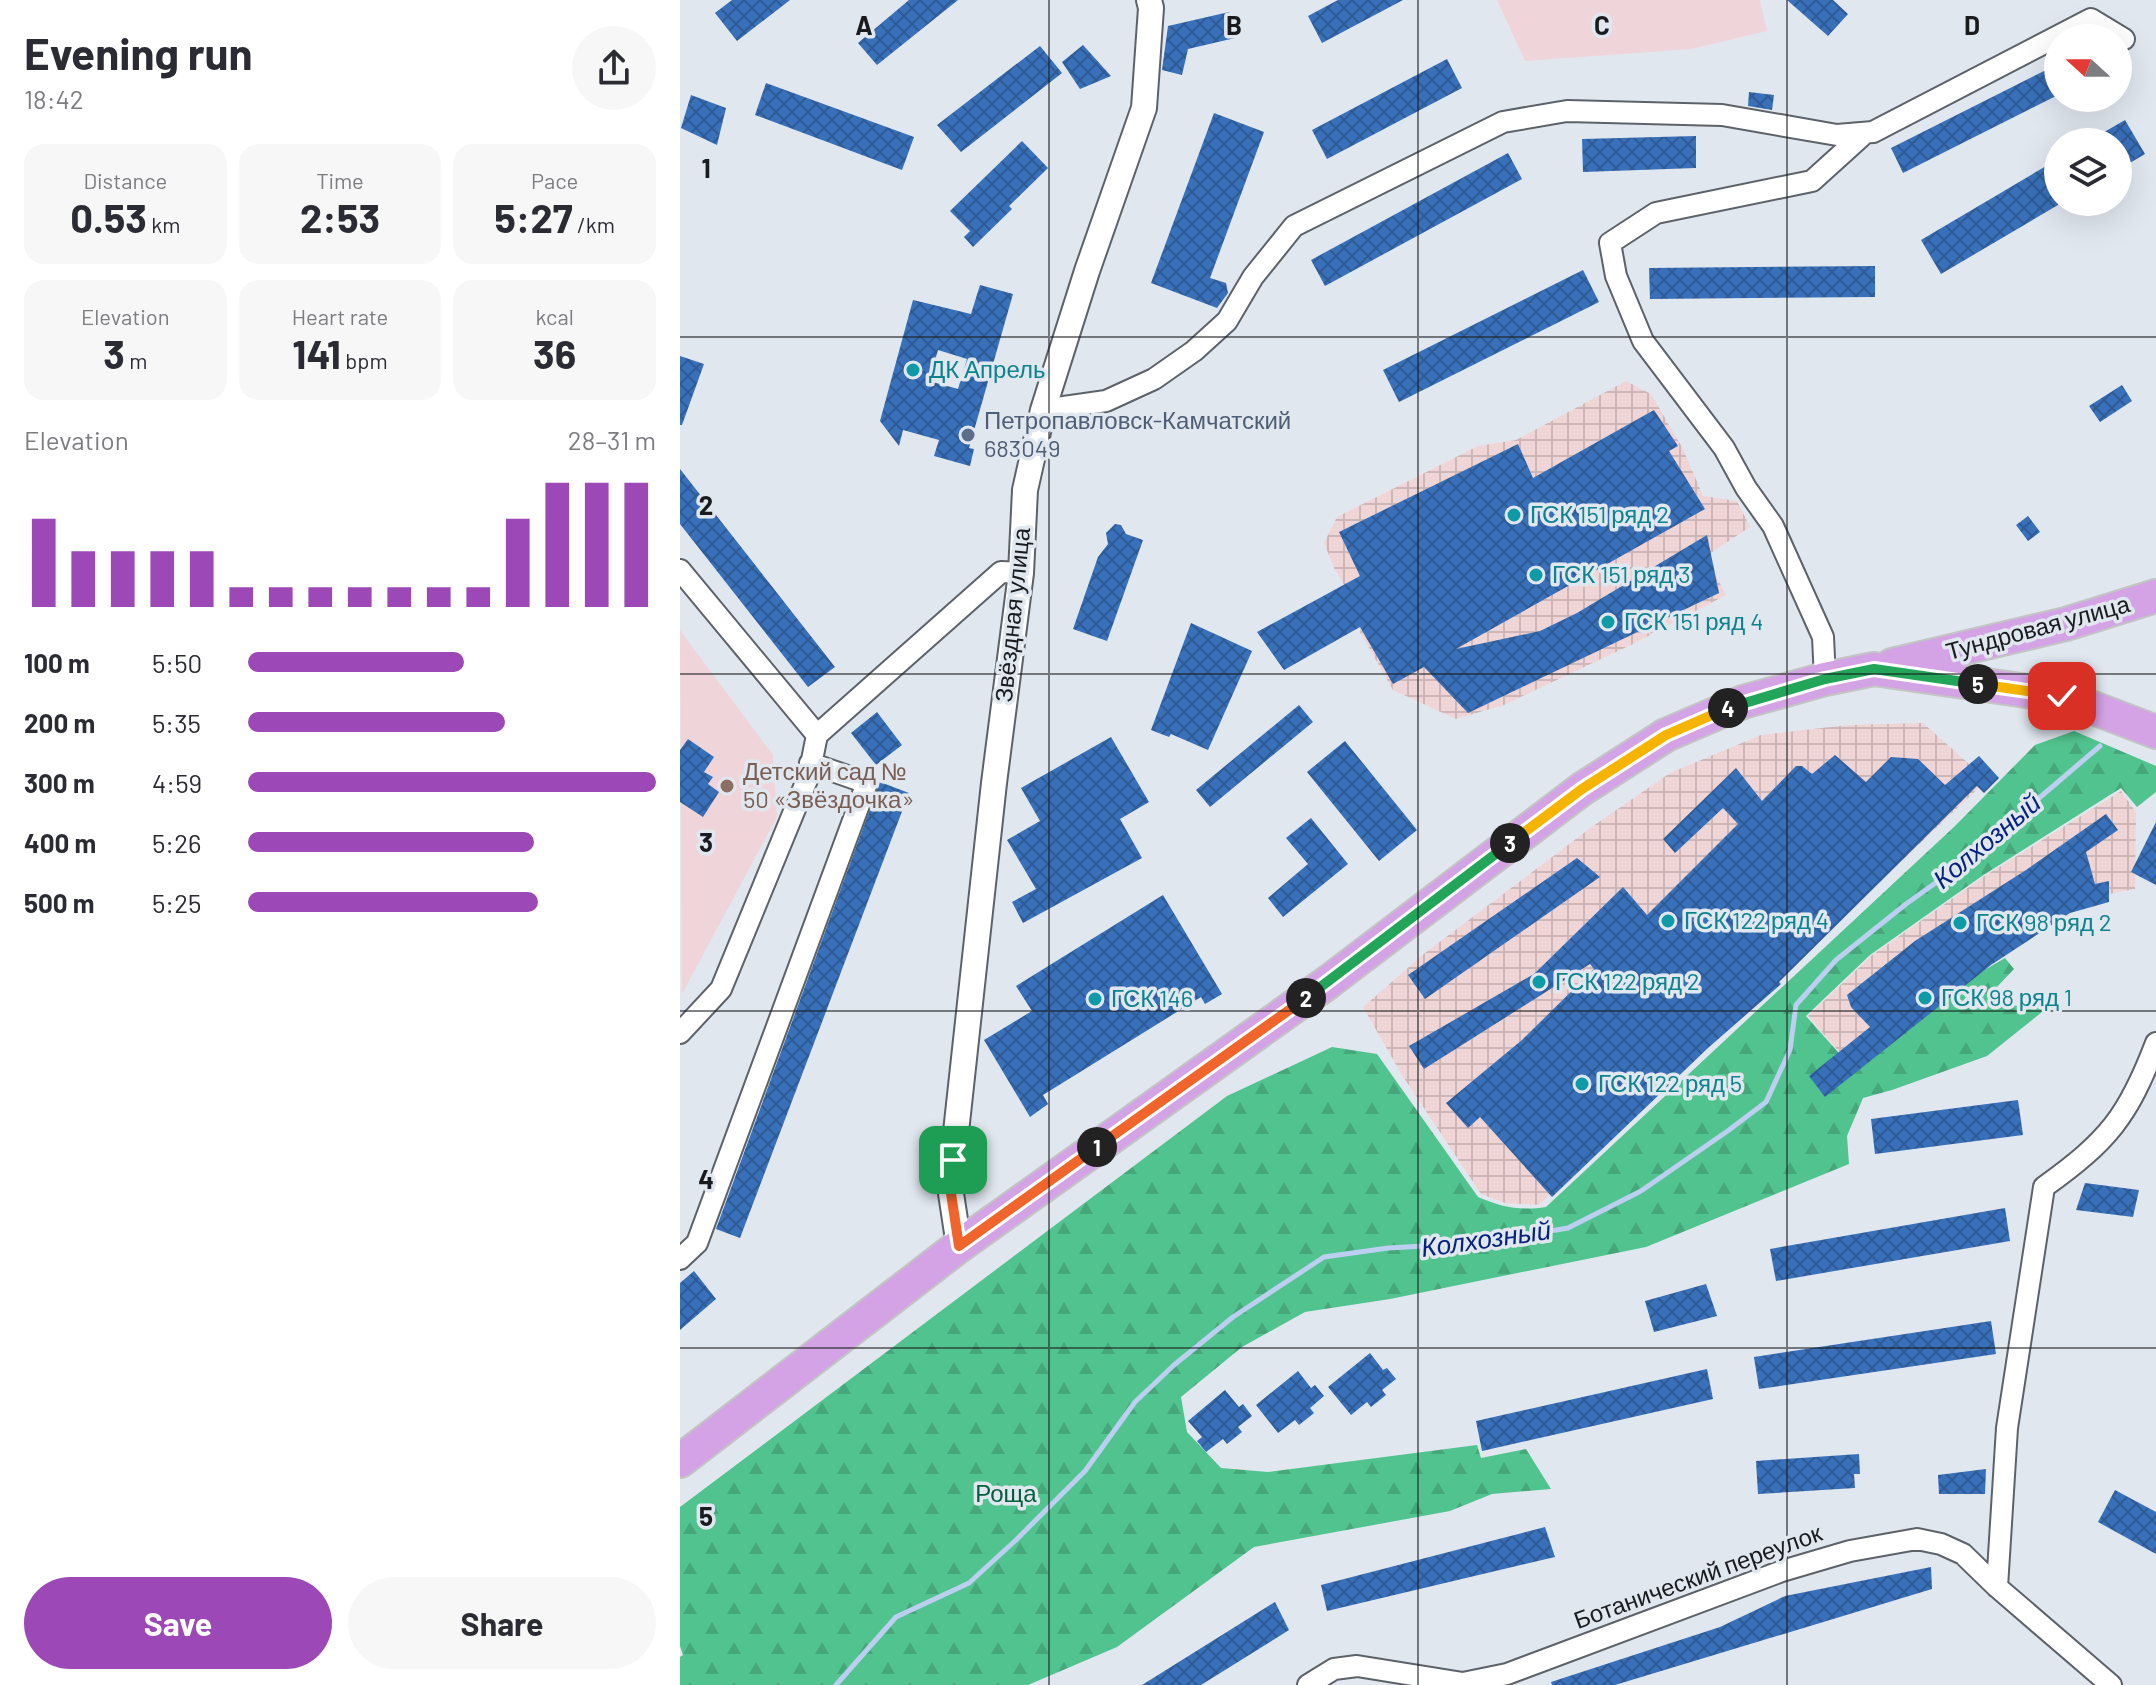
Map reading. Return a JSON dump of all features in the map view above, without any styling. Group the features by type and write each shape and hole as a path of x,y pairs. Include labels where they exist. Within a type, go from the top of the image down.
{"main road":[{"name":"Тундровая улица","path":"680,1461 959,1246 1327,983 1582,789 1666,735 1743,702 1825,679 2066,624 2156,596"},
{"path":"1874,669 2062,696 2156,732"}],"street":[{"name":"Звёздная улица","path":"959,1246 950,1187 994,783 1021,573 1025,490 1043,410 1144,108 1149,0"},
{"path":"2081,24 2091,19 2099,24"},
{"path":"1043,410 1106,401 1154,379 1194,351 1227,321 1253,277 1294,226 1503,122 1567,111 1722,115 1837,135 1873,132 2044,43"},
{"path":"1825,679 1823,637 1773,526 1746,488 1724,448 1643,341 1616,276 1610,243 1656,213 1812,181 1865,133"},
{"path":"680,570 817,735"},
{"path":"680,1033 721,989 809,775 817,735 1001,572 1021,573"},
{"path":"680,1259 697,1243 867,783 810,763"},
{"path":"1997,1587 2007,1428 2044,1187 2081,1161 2113,1129 2144,1076 2156,1043"},
{"name":"Ботанический переулок","path":"1308,1685 1334,1669 1357,1666 1463,1683 1507,1674 1782,1571 1850,1551 1917,1539 1941,1544 1963,1554 2111,1685"}],"shaded area":[{"path":"1497,0 1760,0 1767,31 1691,49 1525,61"},
{"path":"1626,381 1651,394 1683,449 1703,496 1737,501 1750,527 1706,556 1726,595 1633,644 1504,705 1456,719 1393,690 1360,632 1364,618 1334,568 1324,543 1337,517 1478,446 1516,440"},
{"name":"Детский сад № 50 «Звёздочка»","path":"680,630 773,755 777,817 682,994"},
{"path":"1923,723 1987,780 1539,1205 1505,1203 1481,1194 1402,1075 1363,1007 1425,953 1593,826 1670,773 1761,735 1848,725"},
{"path":"2121,791 2136,812 2135,889 2084,899 2048,916 1853,1068 1808,1016 1871,956 1983,877"}],"green space":[{"name":"Роща","path":"2074,731 2156,766 2156,792 2137,807 2121,788 1982,876 1870,955 1806,1016 1853,1069 1971,978 2005,958 2014,969 1997,987 2016,1006 2045,990 2057,1000 1987,1056 1863,1098 1847,1136 1849,1164 1646,1247 1390,1299 1305,1312 1242,1347 1181,1397 1187,1432 1221,1468 1268,1472 1477,1445 1481,1458 1526,1449 1551,1489 1492,1494 1450,1511 1254,1547 1117,1647 1028,1685 680,1685 680,1657 683,1655 680,1646 680,1507 1227,1096 1332,1047 1377,1054 1478,1197 1511,1207 1546,1207 1955,826 2035,745"}],"building":[{"path":"732,0 790,0 737,41 715,13"},
{"path":"909,0 958,0 877,65 858,43"},
{"path":"1338,0 1403,0 1322,43 1308,16"},
{"path":"1787,0 1833,0 1848,14 1828,36"},
{"path":"1229,12 1235,38 1188,49 1182,75 1162,70 1168,26"},
{"path":"1083,45 1111,76 1080,89 1062,62"},
{"path":"1040,46 1062,73 961,152 937,125"},
{"path":"1447,59 1462,88 1327,159 1312,130"},
{"path":"2044,71 2044,102 1903,173 1891,148"},
{"path":"766,83 914,137 902,170 755,115"},
{"path":"1749,92 1774,95 1772,110 1748,106"},
{"path":"691,95 726,108 717,145 681,128"},
{"path":"1214,113 1264,132 1210,278 1226,283 1228,293 1217,308 1151,283"},
{"path":"2125,120 2130,128 2111,128"},
{"path":"2132,132 2145,154 2132,162"},
{"path":"1696,136 1696,168 1583,172 1582,139"},
{"path":"1022,141 1048,168 973,247 964,237 970,231 950,211"},
{"path":"1508,153 1522,179 1325,286 1311,260"},
{"path":"2044,167 2044,213 1941,274 1921,240"},
{"path":"1875,266 1875,297 1650,299 1649,268"},
{"path":"1583,270 1599,302 1399,402 1383,370"},
{"name":"ДК Апрель","path":"980,285 1013,294 969,448 974,449 970,466 934,456 939,440 903,430 899,446 880,421 913,300 971,314","holes":["938,350 967,359 958,389 929,381"]},
{"path":"680,356 704,364 682,425 680,425"},
{"path":"2122,385 2132,401 2100,422 2089,406"},
{"path":"1654,410 1678,446 1669,451 1705,509 1456,649 1540,631 1577,613 1707,535 1719,593 1468,713 1424,667 1393,684 1360,627 1284,670 1257,632 1360,576 1339,532 1518,444 1533,478"},
{"path":"680,469 835,667 808,687 680,524"},
{"path":"2028,516 2040,532 2028,541 2016,525"},
{"path":"1115,524 1121,525 1126,534 1143,540 1107,641 1073,629 1098,557 1108,544 1106,533"},
{"path":"1191,623 1252,651 1208,750 1171,734 1169,737 1151,730"},
{"path":"1299,705 1313,722 1210,807 1196,790"},
{"path":"877,712 902,745 876,765 851,733"},
{"path":"1111,737 1149,802 1120,819 1142,858 1023,923 1012,902 1036,889 1007,840 1040,821 1021,788"},
{"path":"688,739 714,757 704,772 713,777 708,784 719,792 703,817 680,802 680,750"},
{"path":"1345,741 1417,830 1379,861 1307,772"},
{"path":"1835,755 1866,782 1891,757 1918,759 1945,785 1979,756 1999,778 1984,793 1977,786 1779,982 1781,984 1708,1048 1552,1197 1480,1117 1468,1128 1446,1103 1522,1040 1594,969 1590,964 1424,1069 1409,1046 1534,974 1623,887 1647,915 1738,824 1723,808 1675,853 1663,839 1736,768 1762,801 1796,766 1802,766 1812,774"},
{"path":"880,782 909,793 740,1238 716,1229"},
{"path":"2106,814 2118,830 2086,852 2095,884 2109,881 2109,902 2070,913 1991,965 1825,1097 1809,1076 1870,1027 1851,1007 1847,995 1915,941"},
{"path":"1311,818 1348,864 1283,917 1268,898 1308,864 1286,838"},
{"path":"2156,822 2156,885 2131,872"},
{"path":"1577,858 1600,877 1425,999 1408,975"},
{"path":"1163,895 1222,994 1205,1004 1201,997 1043,1095 1048,1104 1030,1117 984,1040 1032,1011 1016,986"},
{"path":"2018,1100 2023,1135 1875,1154 1871,1119"},
{"path":"2085,1183 2139,1190 2133,1217 2076,1210"},
{"path":"2005,1208 2010,1241 1776,1281 1770,1249"},
{"path":"694,1271 716,1299 680,1330 680,1283"},
{"path":"1706,1284 1717,1316 1654,1332 1645,1301"},
{"path":"1991,1321 1996,1354 1759,1389 1754,1357"},
{"path":"1370,1353 1383,1370 1387,1368 1396,1379 1382,1390 1386,1395 1371,1407 1367,1402 1351,1415 1328,1387"},
{"path":"1707,1369 1713,1399 1482,1451 1476,1421"},
{"path":"1298,1371 1311,1388 1315,1385 1324,1396 1310,1408 1314,1413 1299,1425 1295,1420 1278,1433 1256,1405"},
{"path":"1225,1390 1239,1407 1243,1404 1252,1416 1238,1427 1242,1432 1227,1444 1223,1439 1206,1452 1197,1441 1202,1437 1188,1421"},
{"path":"1859,1454 1860,1474 1854,1474 1855,1488 1758,1494 1756,1461"},
{"path":"1986,1469 1985,1494 1939,1494 1938,1475"},
{"path":"2115,1490 2156,1512 2156,1554 2098,1522"},
{"path":"1545,1527 1555,1557 1327,1611 1321,1585"},
{"path":"1931,1567 1932,1589 1615,1685 1552,1685 1551,1682 1720,1627 1785,1596"},
{"path":"1275,1602 1289,1630 1201,1685 1142,1685"}],"waterway":[{"name":"Колхозный","path":"836,1685 896,1617 969,1583 1016,1540 1085,1471 1135,1402 1174,1365 1233,1317 1324,1257 1388,1248 1479,1243 1568,1228 1641,1191 1729,1130 1766,1102 1790,1050 1796,1005 1836,960 1962,864 2100,746"}],"place":[{"name":"ДК Апрель","path":"913,370"},
{"name":"Петропавловск-Камчатский 683049","path":"968,435"},
{"name":"ГСК 151 ряд 2","path":"1514,515"},
{"name":"ГСК 151 ряд 3","path":"1536,575"},
{"name":"ГСК 151 ряд 4","path":"1608,622"},
{"name":"Детский сад № 50 «Звёздочка»","path":"727,786"},
{"name":"ГСК 122 ряд 4","path":"1668,921"},
{"name":"ГСК 98 ряд 2","path":"1960,923"},
{"name":"ГСК 122 ряд 2","path":"1539,982"},
{"name":"ГСК 98 ряд 1","path":"1925,998"},
{"name":"ГСК 146","path":"1095,999"},
{"name":"ГСК 122 ряд 5","path":"1582,1084"}],"route":[{"path":"953,1160 950,1187 959,1246 1327,983 1582,789 1666,735 1743,702 1874,669 2062,696"}]}
